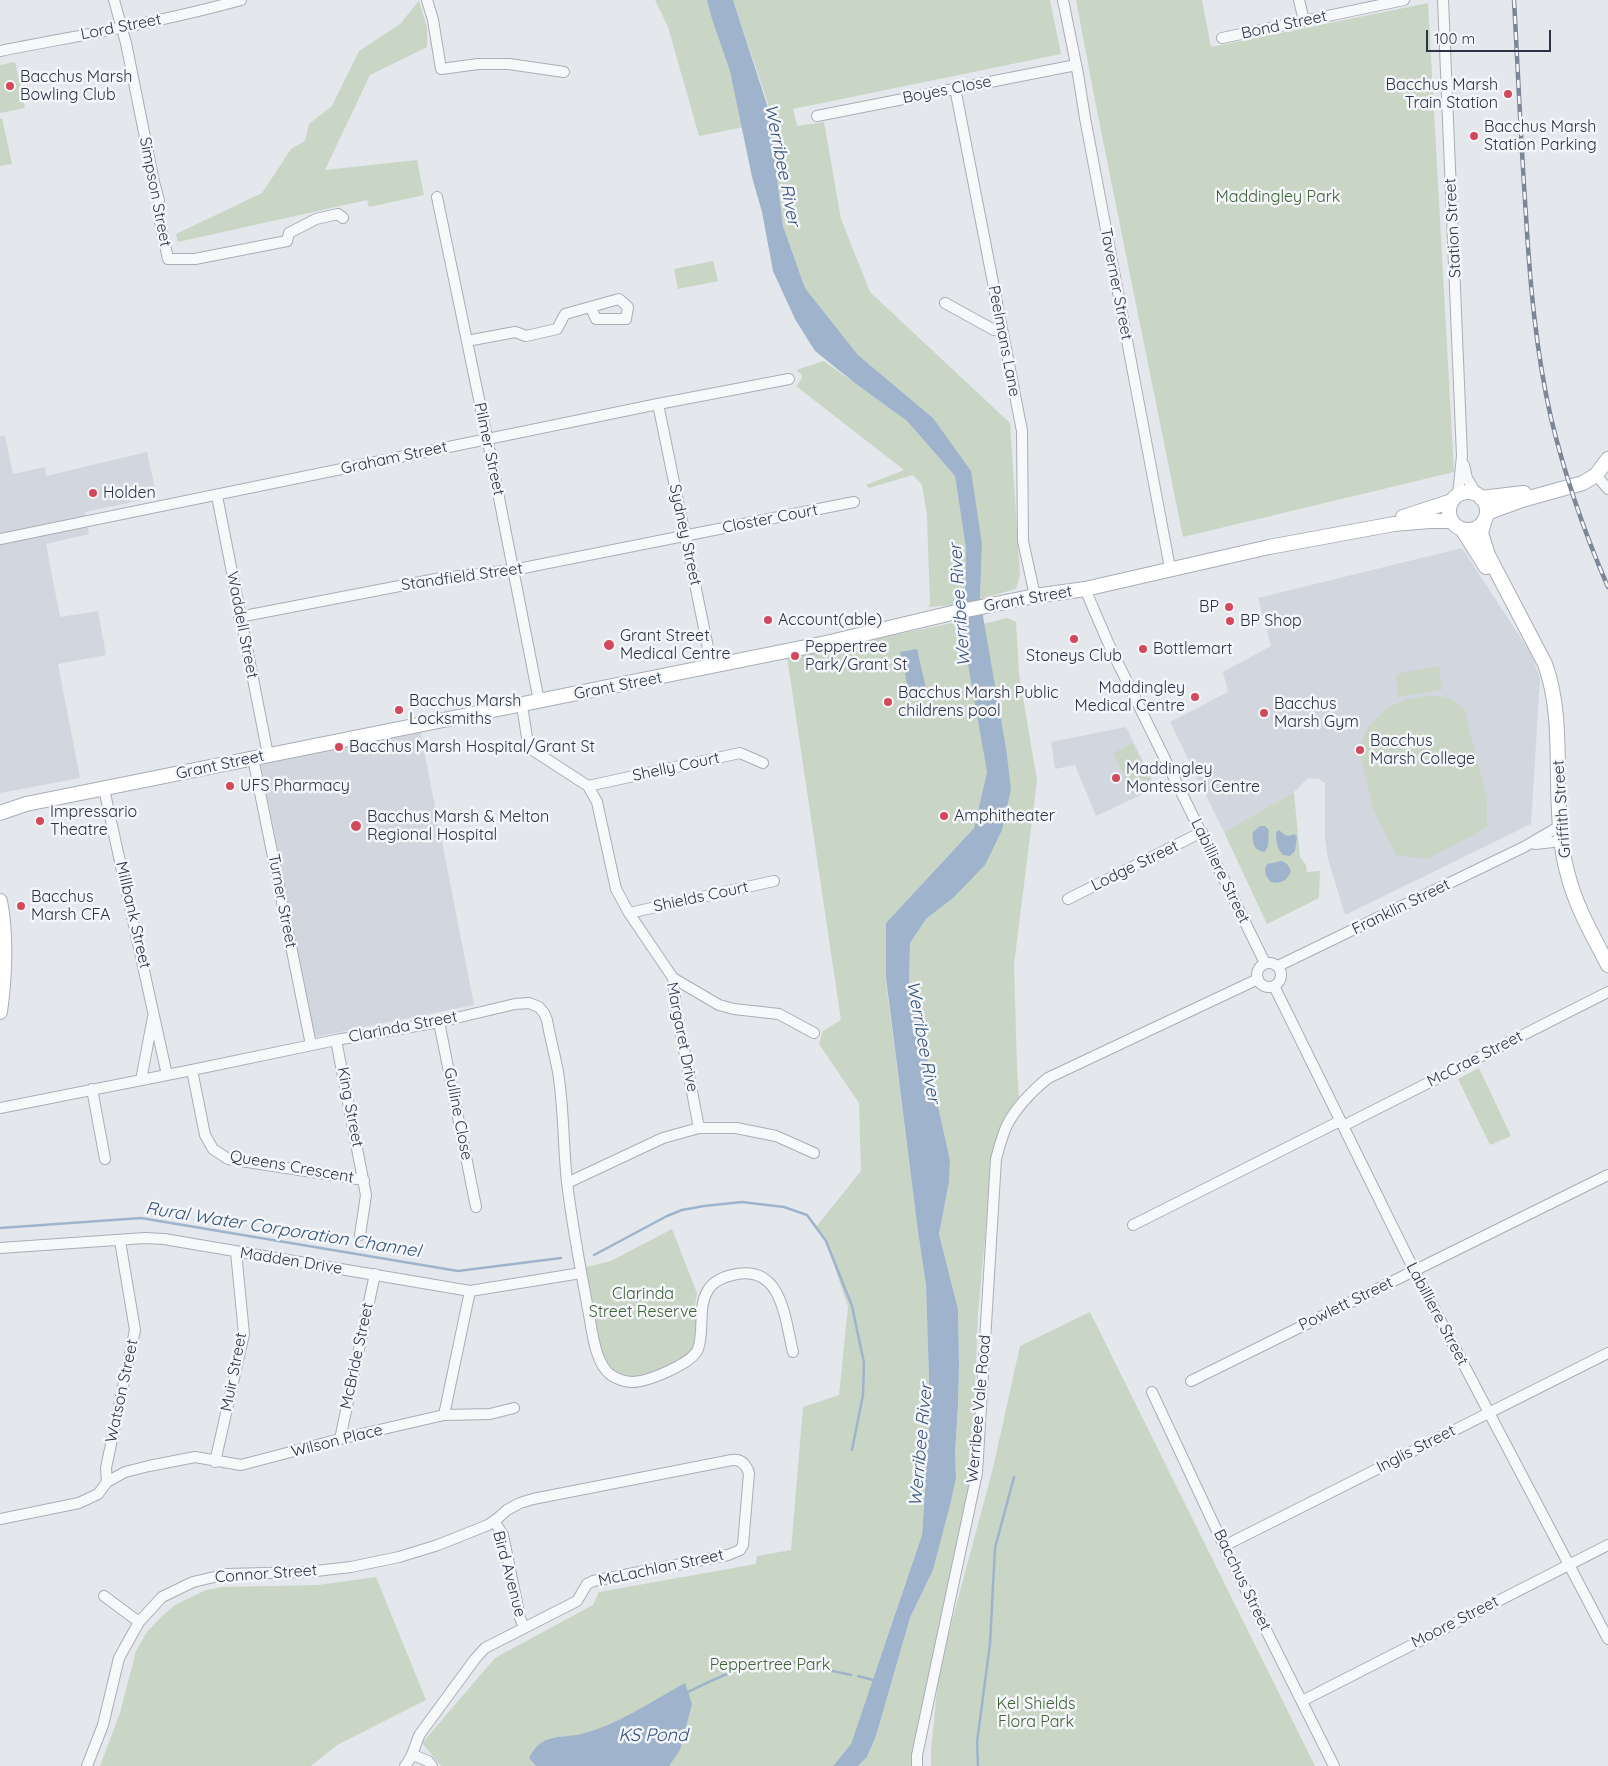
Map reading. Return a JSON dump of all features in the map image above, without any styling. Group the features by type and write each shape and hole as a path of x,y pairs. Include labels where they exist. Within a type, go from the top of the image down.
{"main road":[{"path":"1486,516 1522,500 1583,483 1596,475 1608,459"},
{"path":"1479,496 1485,504 1486,516 1482,524 1475,529 1457,525 1449,510 1455,498 1467,492 1479,496 1555,490"},
{"name":"Grant Street","path":"1354,530 1455,498"},
{"name":"Griffith Street","path":"1486,516 1482,533 1488,555 1550,678 1556,705 1560,826 1567,874 1578,906 1608,965"},
{"name":"Grant Street","path":"0,812 26,804 826,643 952,613 1035,596 1085,589 1269,546 1354,530 1408,523 1457,525"},
{"name":"Griffith Street","path":"1457,525 1536,648"},
{"name":"Grant Street","path":"0,801 26,804"},
{"path":"0,902 4,927 2,950 5,969 0,1012"}],"street":[{"name":"Simpson Street","path":"114,0 159,200 160,222 168,259 195,260 243,249 272,245 287,241 290,233 316,219 338,214 342,218"},
{"name":"Lord Street","path":"0,51 100,31 122,29 241,0"},
{"path":"427,0 433,20 442,69 478,64 509,64 564,72"},
{"name":"Taverner Street","path":"1063,0 1170,568"},
{"path":"1299,0 1304,21"},
{"name":"Bond Street","path":"1222,38 1404,0"},
{"name":"Station Street","path":"1443,0 1462,456 1467,478 1479,496"},
{"name":"Boyes Close","path":"817,116 1076,65"},
{"name":"Peelmans Lane","path":"955,88 1022,430 1023,541 1035,596"},
{"name":"Pilmer Street","path":"437,197 539,701"},
{"path":"945,304 994,330 1002,330"},
{"path":"467,341 515,332 526,336 557,329 565,314 590,308"},
{"name":"Graham Street","path":"0,540 658,404 789,379"},
{"name":"Sydney Street","path":"658,404 712,666"},
{"name":"Station Street","path":"1455,498 1462,456"},
{"path":"1596,475 1608,490"},
{"name":"Waddell Street","path":"217,496 239,617 268,755"},
{"name":"Closter Court","path":"685,535 854,502"},
{"name":"Standfield Street","path":"239,617 441,578 514,570 685,535"},
{"name":"Labilliere Street","path":"1085,589 1110,647 1265,963"},
{"path":"522,705 527,738 531,749 588,786"},
{"name":"Shelly Court","path":"588,786 740,754 763,763"},
{"name":"Turner Street","path":"253,758 311,1045"},
{"name":"Margaret Drive","path":"588,786 597,802 616,890 629,913 673,978 676,1008 699,1128"},
{"name":"Millbank Street","path":"104,789 167,1075"},
{"name":"Franklin Street","path":"1278,966 1524,847 1560,826"},
{"name":"Lodge Street","path":"1068,899 1202,832"},
{"name":"Franklin Street","path":"1524,847 1542,842 1562,842"},
{"name":"Shields Court","path":"629,913 774,881"},
{"path":"1269,962 1278,966 1280,970 1280,979 1274,986 1264,986 1258,979 1258,969 1265,963 1269,962"},
{"path":"673,978 719,1005 734,1009 779,1014 814,1034"},
{"name":"Werribee Vale Road","path":"917,1766 917,1755 977,1473 996,1160 1006,1126 1020,1105 1048,1078 1258,979"},
{"name":"Labilliere Street","path":"1274,986 1414,1270 1608,1639"},
{"name":"McCrae Street","path":"1133,1225 1608,992"},
{"name":"Clarinda Street","path":"0,1108 336,1040 439,1022 515,1004 529,1003 544,1013 547,1020 558,1073 567,1183 581,1273 599,1359 611,1375 631,1382 641,1381 659,1375 691,1358 698,1350 702,1333 701,1306 708,1289 717,1280 738,1273 763,1277 780,1297 793,1352"},
{"name":"Millbank Street","path":"141,1080 154,1012"},
{"name":"Gulline Close","path":"439,1022 476,1207"},
{"name":"King Street","path":"336,1040 366,1195 360,1234"},
{"name":"Queens Crescent","path":"192,1070 205,1134 213,1149 228,1159 364,1180"},
{"path":"92,1089 105,1159"},
{"path":"567,1183 663,1138 699,1128 736,1128 776,1136 814,1153"},
{"name":"Powlett Street","path":"1191,1381 1608,1175"},
{"name":"Madden Drive","path":"0,1248 164,1239 470,1291 581,1273"},
{"name":"Watson Street","path":"107,1482 106,1468 135,1330 120,1241"},
{"name":"Muir Street","path":"215,1462 244,1334 236,1252"},
{"name":"McBride Street","path":"340,1439 375,1274"},
{"path":"444,1415 470,1291"},
{"name":"Inglis Street","path":"1224,1546 1608,1353"},
{"name":"Bacchus Street","path":"1152,1392 1224,1546 1334,1766"},
{"name":"Wilson Place","path":"0,1519 79,1503 98,1494 107,1482 125,1472 195,1457 241,1465 340,1439 444,1415 490,1414 514,1408"},
{"name":"McLachlan Street","path":"405,1766 413,1755 414,1746 420,1734 485,1648 577,1601 588,1584 593,1582 728,1555 740,1550 749,1473 747,1466 737,1459 533,1499 507,1510 494,1521 438,1545"},
{"name":"Bird Avenue","path":"494,1521 503,1535 520,1618 524,1628"},
{"name":"Connor Street","path":"87,1766 103,1725 119,1658 138,1622 162,1597 193,1582 227,1574 307,1572 351,1567 398,1557 438,1545"},
{"name":"Moore Street","path":"1302,1701 1608,1545"},
{"path":"104,1596 138,1622"},
{"path":"413,1755 428,1761 432,1766"}],"shaded area":[{"path":"0,436 5,436 13,474 45,467 46,476 147,452 157,497 85,512 89,534 46,544 60,617 98,611 106,655 58,664 80,778 0,793"},
{"name":"Bacchus Marsh College","path":"1462,548 1530,652 1540,678 1531,824 1345,915 1328,859 1325,839 1325,783 1319,779 1308,778 1294,792 1224,832 1170,722 1228,692 1223,672 1271,646 1258,598"},
{"name":"Maddingley Montessori Centre","path":"1126,727 1156,788 1096,816 1075,765 1055,769 1051,742"},
{"name":"Bacchus Marsh & Melton Regional Hospital","path":"420,730 474,1005 315,1037 260,761"}],"green space":[{"path":"655,0 716,0 749,126 699,136 668,27"},
{"path":"733,0 1050,0 1061,54 793,109 797,126 824,122 841,219 870,292 1010,423 1020,575 1016,589 980,599 982,544 933,418 858,355 805,288 783,226 771,113"},
{"name":"Maddingley Park","path":"1076,0 1202,0 1211,47 1428,3 1454,472 1183,537"},
{"path":"419,1 427,27 427,47 370,75 325,170 417,160 424,195 369,207 367,200 178,242 176,234 262,193 291,149 305,141 309,124 332,106 359,51 400,24"},
{"name":"Bacchus Marsh Bowling Club","path":"15,62 25,108 0,113 0,65"},
{"path":"2,118 12,164 0,166 0,119"},
{"path":"713,261 718,281 678,289 674,269"},
{"path":"824,361 907,421 955,476 966,549 965,604 928,607 930,604 927,515 922,485 913,475 869,488 866,485 904,470 796,386 802,378 801,374 796,370"},
{"path":"1007,618 1016,622 1019,674 1037,780 1014,964 1019,1097 1005,1116 992,1163 978,1312 973,1443 967,1497 951,1578 912,1750 911,1766 858,1766 867,1757 876,1736 910,1618 933,1570 956,1478 955,1452 959,1363 958,1309 939,1234 949,1182 950,1160 920,1026 909,986 910,943 926,919 953,898 1006,748 984,624"},
{"name":"Peppertree Park","path":"962,621 987,772 974,828 886,923 886,982 926,1285 930,1411 922,1535 851,1744 833,1766 441,1766 422,1743 495,1658 593,1605 599,1592 756,1564 757,1556 791,1550 803,1407 839,1395 848,1307 826,1241 816,1227 861,1171 859,1103 819,1044 823,1031 841,1020 787,657"},
{"path":"1439,666 1442,690 1398,697 1396,674"},
{"path":"1424,696 1448,697 1464,709 1487,798 1487,827 1428,859 1396,855 1373,810 1359,747 1368,727 1387,708 1408,699"},
{"path":"1132,743 1153,785 1134,795 1113,753"},
{"path":"1294,792 1300,857 1306,865 1307,872 1320,871 1319,898 1267,924 1224,832"},
{"path":"1479,1068 1511,1136 1490,1145 1458,1079"},
{"name":"Clarinda Street Reserve","path":"672,1229 697,1293 695,1306 697,1333 694,1348 688,1354 657,1371 632,1379 614,1371 601,1358 583,1268 611,1261"},
{"name":"Kel Shields Flora Park","path":"1090,1312 1315,1766 931,1766 939,1670 993,1468 1020,1346"},
{"path":"376,1577 426,1700 337,1745 311,1766 100,1766 120,1713 136,1651 147,1632 175,1605 206,1590 223,1587 318,1585"}],"water":[{"name":"Werribee River","path":"707,0 733,0 771,117 783,226 805,288 858,355 933,418 971,471 982,544 980,599 1006,748 1011,789 1002,830 985,865 953,898 926,919 910,943 909,986 920,1026 950,1160 949,1182 939,1234 958,1309 959,1363 955,1452 956,1478 933,1570 910,1618 876,1736 867,1757 858,1766 833,1766 851,1744 922,1535 930,1411 926,1285 886,978 886,923 974,828 987,772 962,630 965,604 966,549 955,476 907,421 815,351 795,319 773,271 762,212 752,177 730,71"},
{"path":"917,649 926,688 909,692 900,652"},
{"path":"1260,826 1265,826 1269,830 1268,844 1264,852 1255,847 1253,842 1253,832"},
{"path":"1279,830 1286,835 1294,834 1297,837 1295,851 1290,856 1283,855 1278,847 1276,832"},
{"path":"1282,861 1291,870 1290,873 1281,882 1271,882 1266,874 1267,864"},
{"name":"KS Pond","path":"685,1683 692,1704 680,1750 669,1766 536,1766 529,1758 534,1749 546,1740 585,1733 611,1724"}],"waterway":[{"name":"Rural Water Corporation Channel","path":"594,1255 682,1210 742,1202 784,1207 807,1215 826,1241 852,1306 864,1363 863,1395 852,1450"},
{"name":"Rural Water Corporation Channel","path":"0,1228 141,1218 458,1271 561,1258"},
{"name":"Rural Water Corporation Channel","path":"978,1766 977,1742 990,1644 995,1548 1014,1477"},
{"path":"688,1692 727,1674 755,1665 783,1661 797,1663"},
{"path":"805,1665 851,1675"},
{"path":"858,1676 873,1680"}],"railway":[{"path":"1514,0 1529,267 1541,368 1556,440 1583,525 1608,587"}],"place":[{"name":"Bacchus Marsh Bowling Club","path":"10,86"},
{"name":"Bacchus Marsh Train Station","path":"1508,94"},
{"name":"Bacchus Marsh Station Parking","path":"1474,136"},
{"name":"Holden","path":"93,493"},
{"name":"BP","path":"1229,607"},
{"name":"Account(able)","path":"768,620"},
{"name":"BP Shop","path":"1230,621"},
{"name":"Stoneys Club","path":"1074,639"},
{"name":"Grant Street Medical Centre","path":"609,645"},
{"name":"Bottlemart","path":"1143,649"},
{"name":"Peppertree Park/Grant St","path":"795,656"},
{"name":"Maddingley Medical Centre","path":"1195,697"},
{"name":"Bacchus Marsh Public childrens pool","path":"888,702"},
{"name":"Bacchus Marsh Locksmiths","path":"399,710"},
{"name":"Bacchus Marsh Gym","path":"1264,713"},
{"name":"Bacchus Marsh Hospital/Grant St","path":"339,747"},
{"name":"Bacchus Marsh College","path":"1360,750"},
{"name":"Maddingley Montessori Centre","path":"1116,778"},
{"name":"UFS Pharmacy","path":"230,786"},
{"name":"Amphitheater","path":"944,816"},
{"name":"Impressario Theatre","path":"40,821"},
{"name":"Bacchus Marsh & Melton Regional Hospital","path":"356,826"},
{"name":"Bacchus Marsh CFA","path":"21,906"}]}
